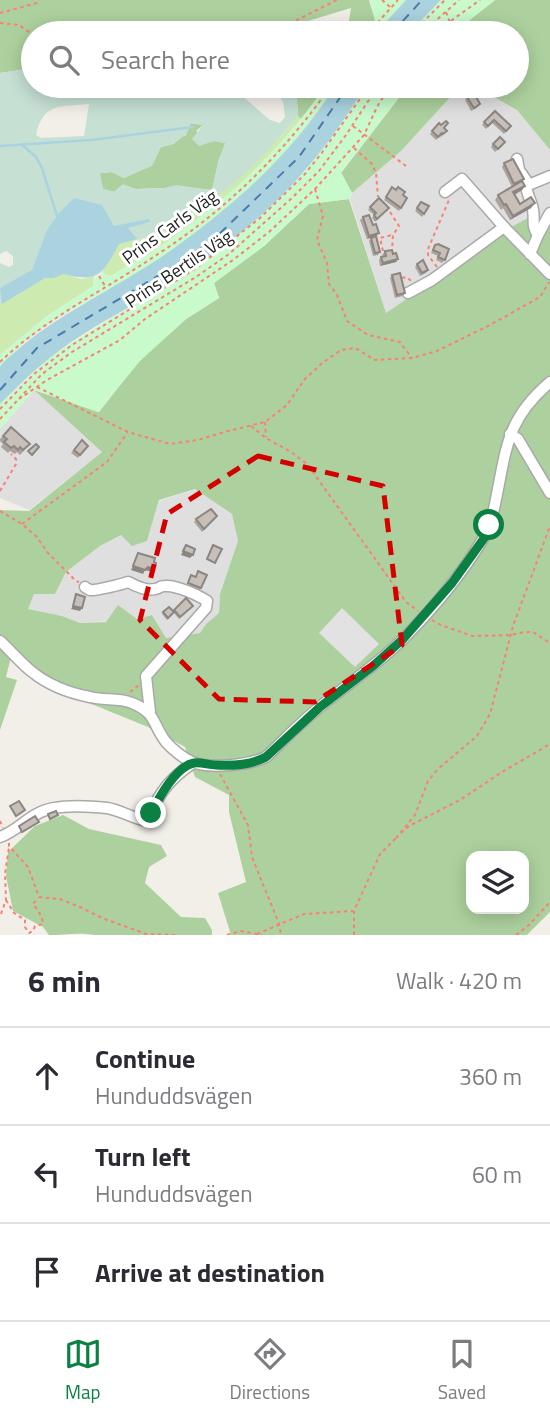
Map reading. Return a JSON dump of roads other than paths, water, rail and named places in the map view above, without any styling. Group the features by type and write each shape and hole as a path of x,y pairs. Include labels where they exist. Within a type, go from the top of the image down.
{"street":[{"path":"517,159 533,208 533,229 538,234"},
{"path":"526,186 550,176"},
{"path":"445,192 462,179 550,274"},
{"path":"530,254 550,214"},
{"path":"412,291 432,280 504,227"},
{"path":"85,587 89,590 100,589 128,582 142,589 173,587 207,601 206,608 146,676 150,712 167,742 193,763 249,763 266,757 320,707 393,649 452,583 485,537 493,513 510,434 528,403 550,382"},
{"path":"510,434 518,439 550,493"},
{"path":"0,641 30,671 57,687 104,700 120,698 150,712"},
{"path":"3,836 39,812 51,808 109,808 143,820 151,813 173,778 193,763"}],"water":[{"path":"406,0 441,0 421,21 387,21"},
{"path":"327,98 358,98 318,154 271,206 224,246 190,270 65,346 0,404 0,367 5,361 47,327 156,261 220,213 274,163"},
{"path":"74,198 102,205 114,226 149,219 150,222 128,228 137,239 119,244 99,274 75,277 63,274 45,278 2,304 0,288 32,270 47,230"}],"waterway":[{"path":"0,146 91,140 193,127"},
{"path":"21,144 36,157 42,168 57,216"}]}
